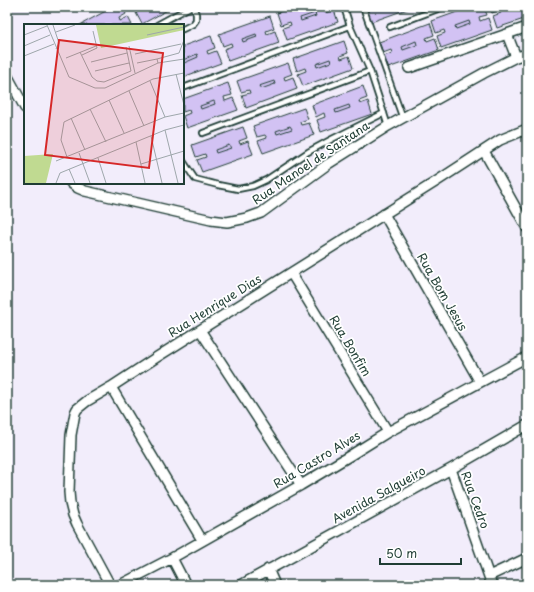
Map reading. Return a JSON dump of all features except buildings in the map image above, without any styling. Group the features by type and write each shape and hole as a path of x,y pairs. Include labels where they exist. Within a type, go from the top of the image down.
{"street":[{"path":"409,68 527,27"},
{"path":"507,34 516,57"},
{"name":"Rua Manoel de Santana","path":"72,184 85,191 211,220 227,222 247,218 261,213 328,164 388,126 516,57 527,54"},
{"path":"7,74 24,106"},
{"name":"Rua Henrique Dias","path":"110,585 77,524 73,515 68,492 71,435 77,409 87,401 500,140 527,129"},
{"path":"484,151 527,228"},
{"name":"Rua Bom Jesus","path":"384,214 480,382"},
{"name":"Rua Bonfim","path":"291,272 388,432"},
{"path":"200,330 300,485"},
{"name":"Rua Castro Alves","path":"120,585 172,558 300,485 388,432 527,357"},
{"path":"111,387 202,540"},
{"name":"Avenida Salgueiro","path":"241,585 526,428"},
{"name":"Rua Cedro","path":"451,469 492,585"},
{"path":"172,558 186,585"},
{"path":"489,576 527,558"},
{"path":"268,570 275,585"}],"lane":[{"path":"158,24 190,7"},
{"path":"184,28 196,20 196,14 193,7"},
{"path":"344,7 350,26 370,72 388,126"},
{"path":"363,7 403,119"},
{"path":"390,27 443,7"},
{"path":"184,88 350,26"},
{"path":"204,133 370,72"},
{"path":"184,162 196,179 238,189 253,186 266,180 308,152 384,113"}]}
